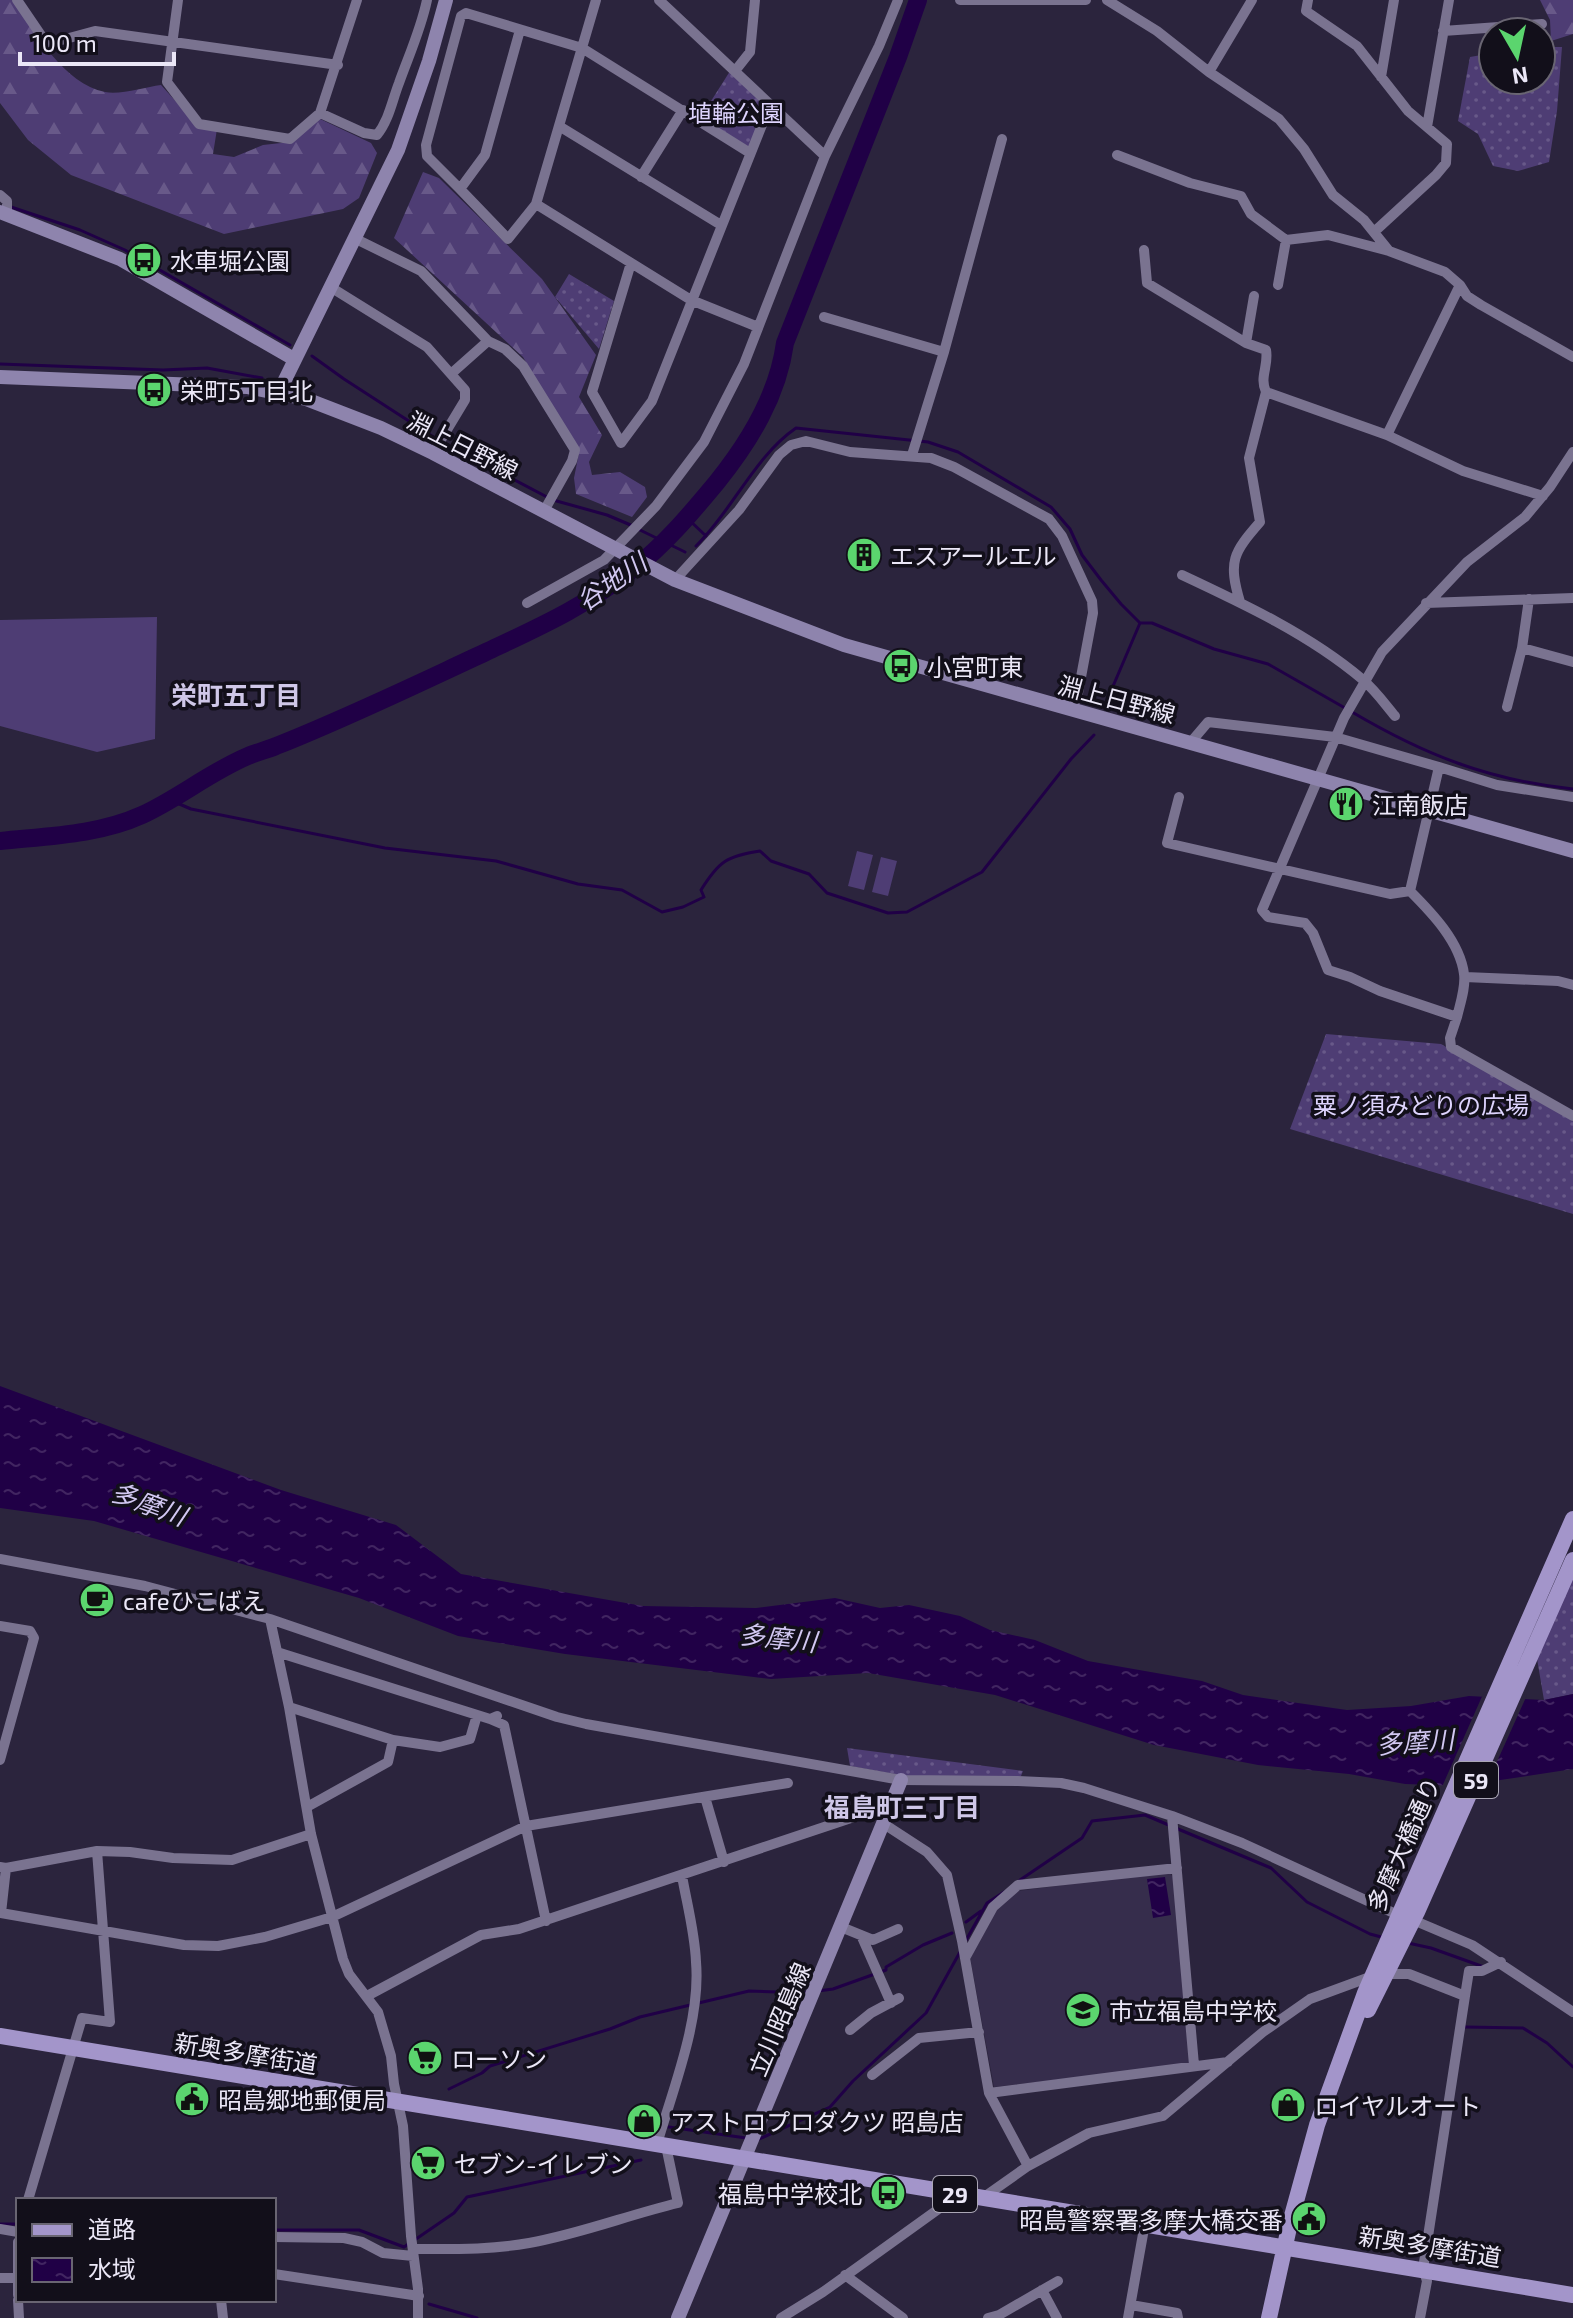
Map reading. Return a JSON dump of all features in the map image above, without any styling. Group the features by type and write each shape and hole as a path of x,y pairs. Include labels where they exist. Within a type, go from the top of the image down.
{"main road":[{"path":"279,392 398,150 417,101 446,0"},
{"path":"4,214 120,259 294,359"},
{"name":"淵上日野線","path":"0,377 247,387 279,392 341,412 433,453 675,580 844,645 1573,851"},
{"name":"多摩大橋通り","path":"1407,1914 1573,1519"},
{"name":"多摩大橋通り","path":"1269,2318 1317,2125 1341,2060 1573,1560"},
{"name":"立川昭島線","path":"678,2318 901,1780"},
{"name":"新奥多摩街道","path":"0,2036 661,2145 749,2145 958,2195 1573,2295"}],"street":[{"path":"17,0 47,44 95,31 338,65"},
{"path":"178,0 167,82 199,124 290,139 320,113 357,0"},
{"path":"320,113 364,133 380,133 422,26 427,0"},
{"path":"596,0 582,48 536,204 508,239 427,156 426,145 461,16 466,13 582,48 750,153"},
{"path":"659,0 825,156"},
{"path":"735,71 750,52 755,0"},
{"path":"527,603 617,550 656,506 704,442 735,382 825,156 898,0"},
{"path":"960,0 1086,0"},
{"path":"1107,0 1157,31 1209,72 1279,119 1304,149 1333,195 1374,232 1389,251"},
{"path":"1209,72 1252,0"},
{"path":"1308,0 1306,11 1357,46 1408,111 1447,144 1449,153 1446,163 1374,232"},
{"path":"1381,77 1394,0"},
{"path":"1427,127 1449,0"},
{"path":"1443,31 1477,29"},
{"path":"460,189 485,155 520,30"},
{"path":"631,263 592,392 621,443 652,401 770,105"},
{"path":"641,177 683,110"},
{"path":"559,126 721,225"},
{"path":"915,445 944,352 1002,139"},
{"path":"1117,155 1142,162 1190,183 1241,196 1251,214 1286,240 1328,235 1389,251 1445,272 1467,296 1573,357"},
{"path":"0,195 7,201 4,214"},
{"path":"536,204 691,300 758,327"},
{"path":"356,239 421,271 488,341 505,349 523,366 575,450 544,511"},
{"path":"1278,285 1286,240"},
{"path":"1144,250 1147,283 1246,343 1266,350 1262,382 1266,392 1249,458 1260,522 1236,550 1234,581 1240,602"},
{"path":"1387,435 1460,285"},
{"path":"332,288 427,347 465,390 465,400 433,453"},
{"path":"1246,343 1254,296"},
{"path":"824,317 944,352"},
{"path":"452,373 488,341"},
{"path":"1266,392 1387,435 1463,471 1543,496"},
{"path":"675,580 717,535 779,455 791,445 806,441 850,452 915,445 931,458 954,467 1049,519 1062,536 1092,601 1093,613 1072,710"},
{"path":"1457,1017 1328,970 1313,933 1305,923 1268,917 1262,910 1335,737 1382,652 1467,562 1525,517 1573,452"},
{"path":"1182,575 1240,602 1332,655 1365,682 1395,716"},
{"path":"1426,603 1573,598"},
{"path":"1507,707 1522,648 1529,599"},
{"path":"1522,648 1573,662"},
{"path":"1191,742 1208,722 1335,737 1497,785 1573,797"},
{"path":"1410,891 1439,767"},
{"path":"1179,797 1167,843 1390,894 1410,891"},
{"path":"1410,891 1430,910 1461,958 1465,977 1450,1038 1451,1047 1573,1116"},
{"path":"1465,977 1558,981 1573,985"},
{"path":"0,1559 145,1586 270,1619 557,1717 901,1780 1061,1783 1084,1788 1173,1823 1242,1843 1407,1914 1472,1945 1573,2012"},
{"path":"270,1619 311,1834 332,1917 349,1974 378,2012 385,2028 403,2126 419,2296 418,2318"},
{"path":"0,1626 30,1631 34,1638 0,1759"},
{"path":"277,1652 494,1718 504,1725 546,1921"},
{"path":"289,1707 393,1740 440,1747 470,1739 477,1715"},
{"path":"307,1807 388,1762 393,1740"},
{"path":"311,1834 232,1860 97,1851 3,1868 1,1913 184,1945 218,1946 265,1937 332,1917 526,1826 788,1783"},
{"path":"705,1797 724,1862"},
{"path":"367,1996 481,1935 546,1921 893,1804"},
{"path":"1173,1823 1194,2065"},
{"path":"884,1824 927,1852 947,1875 964,1950 989,2093 1028,2166"},
{"path":"29,2198 82,2018 110,2022 97,1851"},
{"path":"964,1950 993,1907 1018,1885 1177,1868"},
{"path":"276,2237 344,2238 362,2242 383,2253 412,2246 470,2249 527,2244 585,2231 678,2203 661,2145 693,2005 696,1962 682,1876"},
{"path":"841,1927 873,1940 898,1929"},
{"path":"857,2029 895,2001 861,1935"},
{"path":"1420,2318 1427,2281 1423,2269 1469,1971 1482,1971 1498,1964"},
{"path":"982,2198 1028,2166 1089,2133 1163,2116 1263,2032 1310,1999 1378,1974 1409,1974 1465,1996"},
{"path":"872,2075 919,2038 979,2032"},
{"path":"989,2093 1230,2062"},
{"path":"781,2318 823,2292 958,2195"},
{"path":"1128,2318 1145,2223"},
{"path":"276,2274 419,2296"},
{"path":"845,2275 903,2318"},
{"path":"988,2318 1058,2281"},
{"path":"1042,2290 1057,2318"},
{"path":"1131,2305 1177,2313 1178,2318"}],"shaded area":[{"name":"市立福島中学校","path":"1168,1871 1173,1877 1192,2064 994,2087 970,1957 995,1911 1018,1891"}],"green space":[{"path":"0,0 12,0 52,55 76,79 90,87 118,92 161,85 198,126 217,129 213,154 234,157 263,145 290,142 318,118 371,143 377,153 359,198 343,209 224,234 71,175 28,140 0,103"},
{"path":"1540,0 1573,0 1573,34 1557,39 1557,16 1548,16"},
{"path":"1557,47 1562,47 1557,111 1549,162 1518,171 1493,166 1478,134 1458,121 1470,57 1477,56 1477,96 1557,96"},
{"name":"埴輪公園","path":"732,68 770,105 750,153 699,120"},
{"path":"423,172 439,178 542,279 596,355 579,397 602,435 589,462 592,475 620,472 645,487 647,497 632,517 576,494 574,478 579,453 523,357 394,238"},
{"path":"569,274 614,301 599,349 555,297"},
{"path":"157,617 155,739 97,752 0,726 0,620"},
{"path":"857,851 873,855 864,890 848,886"},
{"path":"881,857 897,861 888,896 872,892"},
{"name":"粟ノ須みどりの広場","path":"1326,1034 1441,1044 1573,1121 1573,1214 1290,1129"},
{"path":"1573,1560 1573,1694 1544,1700 1535,1647"},
{"path":"847,1748 1023,1771 1021,1776 905,1776 850,1766"}],"water":[{"name":"多摩川","path":"0,1386 281,1490 396,1525 461,1574 643,1606 756,1608 835,1598 880,1608 909,1605 960,1616 990,1630 1035,1640 1088,1661 1202,1681 1243,1695 1347,1710 1411,1706 1469,1696 1544,1700 1573,1694 1573,1769 1461,1786 1405,1784 1349,1774 1258,1765 1154,1745 995,1695 868,1673 771,1679 565,1654 458,1636 359,1598 94,1521 0,1508"},
{"path":"1165,1877 1171,1915 1153,1918 1147,1879"}],"pier":[{"path":"1484,1692 1527,1695 1486,1786 1441,1789"}],"waterway":[{"name":"谷地川","path":"0,841 90,831 142,815 234,762 355,712 544,624 597,594 656,550 717,482 761,417 776,381 785,343 918,0"},
{"path":"11,207 80,230 125,250 290,345"},
{"path":"312,356 435,438"},
{"path":"0,364 163,370 207,368 262,378"},
{"path":"696,546 768,453 796,428 928,442 958,452 1051,507 1070,529 1082,555 1101,580 1140,623"},
{"path":"444,443 547,497"},
{"path":"553,500 607,515 633,526"},
{"path":"686,517 706,536"},
{"name":"谷地川","path":"640,530 685,552"},
{"path":"1140,623 1152,623 1214,649 1268,664 1345,708"},
{"path":"1105,705 1140,623"},
{"path":"1352,712 1405,741 1458,763 1513,779 1573,789"},
{"path":"170,800 191,809 385,848 496,861 578,884 622,890 662,912 704,897 701,890 719,866 739,855 760,851 771,861 809,874 827,893 888,913 907,912 982,872 1071,759 1094,735"},
{"path":"1020,1880 1082,1838 1092,1821 1145,1815 1171,1826"},
{"path":"1178,1829 1271,1868 1307,1902 1370,1934 1385,1938"},
{"path":"965,1942 987,1903 1004,1892"},
{"path":"966,1922 981,1911"},
{"path":"818,1991 833,1989 886,1970 886,1967 923,1945 952,1933"},
{"path":"1408,1943 1484,1967"},
{"path":"757,2140 830,2107 853,2081 926,2013 960,1952"},
{"path":"449,2089 490,2066 640,2017 749,1991 807,1993"},
{"path":"1465,2027 1523,2028 1547,2043 1573,2067"},
{"path":"669,2127 746,2138"},
{"path":"416,2239 454,2213 467,2197 641,2160"},
{"path":"0,2224 16,2224"},
{"path":"276,2230 359,2230 404,2247 410,2243"},
{"path":"429,2304 477,2318"}],"place":[{"name":"水車堀公園","path":"144,260"},
{"name":"栄町5丁目北","path":"154,390"},
{"name":"エスアールエル","path":"864,555"},
{"name":"小宮町東","path":"901,666"},
{"name":"江南飯店","path":"1346,804"},
{"name":"cafeひこばえ","path":"97,1600"},
{"name":"市立福島中学校","path":"1083,2010"},
{"name":"ローソン","path":"425,2058"},
{"name":"昭島郷地郵便局","path":"192,2099"},
{"name":"ロイヤルオート","path":"1288,2105"},
{"name":"アストロプロダクツ 昭島店","path":"644,2121"},
{"name":"セブン-イレブン","path":"428,2163"},
{"name":"福島中学校北","path":"888,2193"},
{"name":"昭島警察署多摩大橋交番","path":"1309,2219"}],"district":[{"name":"栄町五丁目","path":"236,694"},
{"name":"福島町三丁目","path":"902,1806"}]}
